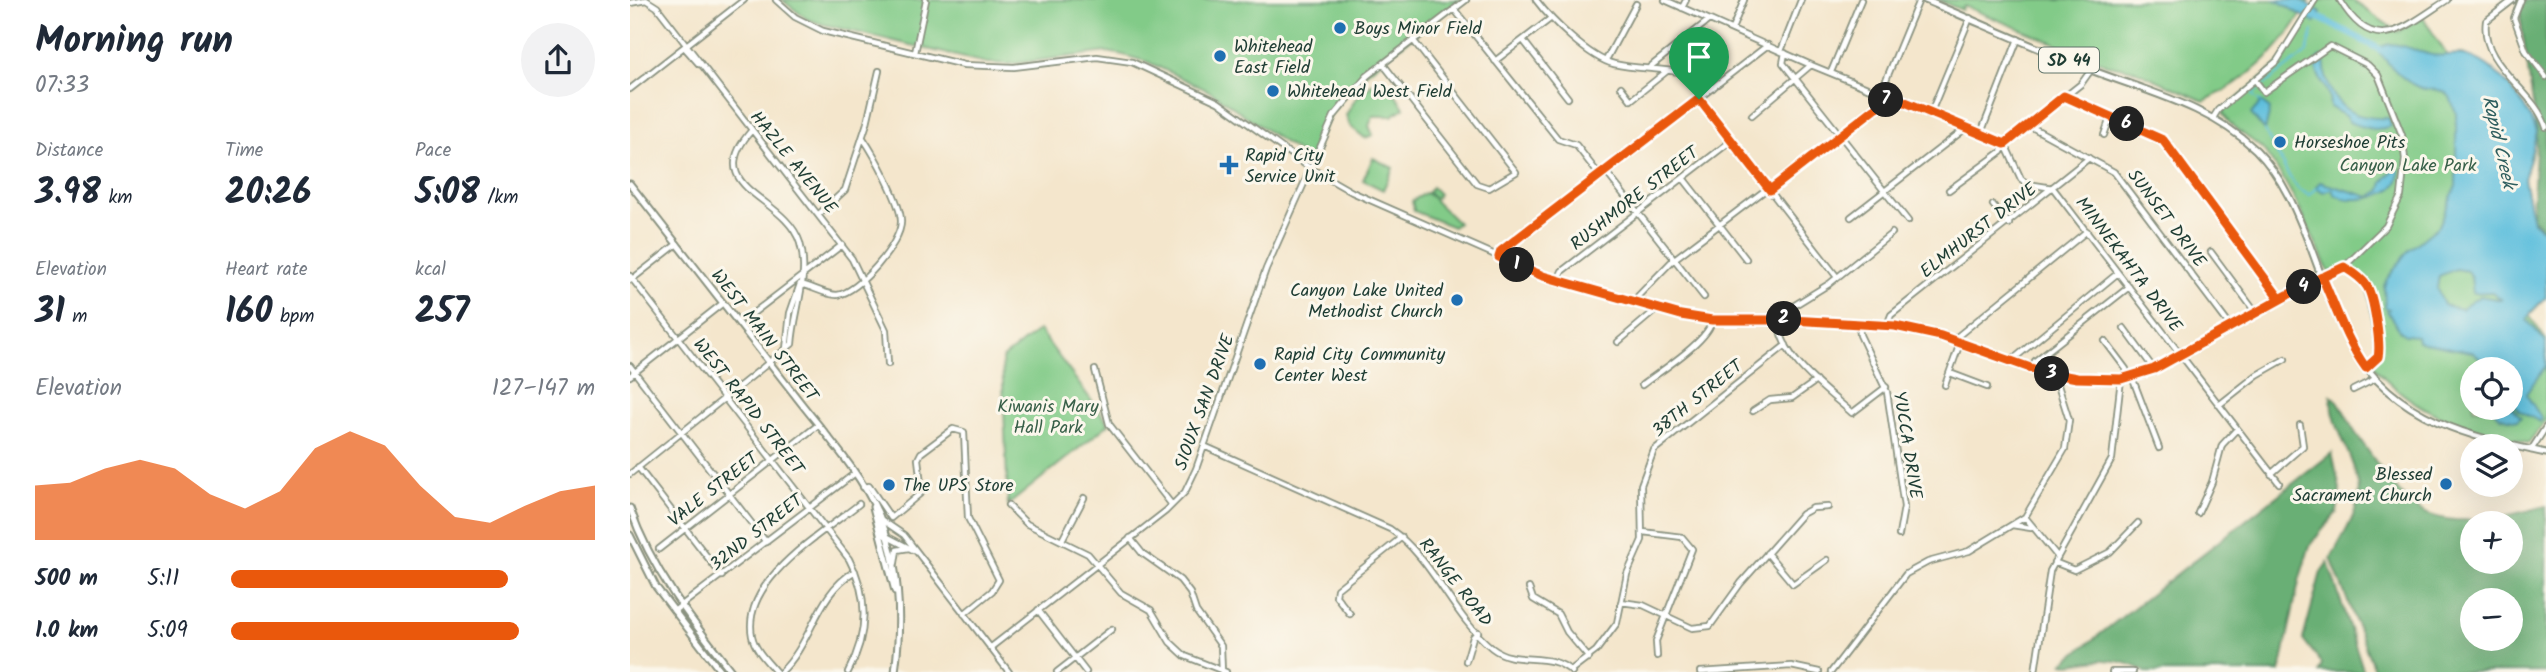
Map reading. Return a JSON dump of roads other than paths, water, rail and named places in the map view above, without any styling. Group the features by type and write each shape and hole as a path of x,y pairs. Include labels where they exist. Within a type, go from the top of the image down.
{"main road":[{"name":"SD 44","path":"1925,0 2091,70 2173,99 2213,118 2251,146 2274,172 2293,204 2345,333 2375,379 2405,405 2437,424 2546,453"},
{"name":"WEST MAIN STREET","path":"630,186 818,425 863,487 879,516"},
{"path":"630,508 645,547"},
{"path":"873,509 896,594"},
{"path":"879,516 895,567 899,634 895,672"},
{"path":"630,517 681,606 732,672"},
{"path":"630,535 652,579 721,672"},
{"path":"652,579 672,604 681,606"},
{"path":"674,611 683,613 705,637"}],"street":[{"name":"HAZLE AVENUE","path":"630,3 643,0 653,3 842,245 863,279 887,333 888,364"},
{"path":"630,89 744,0"},
{"path":"776,0 805,23 843,36 990,68 1092,57 1127,60 1218,102 1310,167 1352,192 1558,280 1657,309 1712,320 1778,319 1887,325 1953,340 2032,369 2058,375 2121,379 2154,369 2344,267 2386,226 2401,196 2404,142 2381,81 2368,65 2330,46 2264,92 2255,80"},
{"path":"915,53 926,0"},
{"path":"1310,167 1342,104 1383,64 1466,0"},
{"path":"1536,0 1550,19 1612,64 1695,76 1713,88"},
{"path":"1665,0 1811,65 2005,144"},
{"path":"1682,8 1686,0"},
{"path":"1732,29 1744,0"},
{"path":"1801,0 1783,52 1783,63 1908,221"},
{"path":"1831,72 1861,0"},
{"path":"1881,92 1919,0"},
{"path":"2340,0 2357,25 2386,35 2400,31 2446,0"},
{"path":"2513,0 2486,21 2488,42 2497,59 2531,102 2546,127"},
{"path":"2521,0 2514,18 2526,51 2546,77"},
{"path":"2213,118 2218,110 2279,59 2314,1"},
{"path":"1606,60 1636,4"},
{"path":"1454,9 1558,139 1576,145 1600,176"},
{"path":"1931,113 1970,18"},
{"path":"1495,61 1550,19"},
{"path":"1649,68 1709,20"},
{"path":"841,43 843,36"},
{"path":"853,45 854,39"},
{"path":"1981,133 2018,39"},
{"path":"1383,64 1476,184 1489,188 1496,186 1516,172 1413,40"},
{"path":"1523,40 1568,98"},
{"path":"1499,257 1501,251 1768,45"},
{"path":"1752,115 1797,80 1811,65"},
{"path":"1621,87 1632,100 1668,70"},
{"path":"1949,190 2001,152 2005,144 2085,80 2091,70"},
{"path":"818,215 844,192 863,138 879,71"},
{"path":"1636,303 1638,296 1673,260 1891,96"},
{"path":"2064,96 2163,140 2280,299"},
{"path":"1699,99 1837,277"},
{"path":"2104,135 2110,117"},
{"name":"SUNSET DRIVE","path":"2028,125 2114,172 2231,327"},
{"path":"1851,217 1967,127"},
{"path":"630,474 784,353 788,344 787,328 802,275 802,252 792,226 776,208 745,188 734,170 737,152 751,131"},
{"path":"800,284 838,294 863,279 895,244 901,220 896,201 863,138"},
{"name":"RUSHMORE STREET","path":"1558,280 1562,271 1731,141"},
{"name":"MINNEKAHTA DRIVE","path":"2005,144 2021,179 2028,184 2053,188 2279,483"},
{"name":"ELMHURST DRIVE","path":"1887,325 1891,315 2089,158"},
{"name":"SIOUX SAN DRIVE","path":"990,648 1172,505 1188,486 1266,269 1310,167"},
{"path":"1606,172 1704,297"},
{"path":"1683,178 1746,259"},
{"path":"1993,205 2009,224"},
{"path":"1953,340 2087,232"},
{"path":"1788,320 1790,307 1837,277 1892,233"},
{"path":"631,278 677,244"},
{"path":"752,314 842,245"},
{"path":"2211,251 2256,313"},
{"path":"2344,267 2364,282 2370,294 2379,350 2377,358 2366,368"},
{"path":"2011,361 2118,273"},
{"name":"WEST RAPID STREET","path":"631,278 827,529 855,571 863,597 863,629 848,672"},
{"path":"2032,369 2035,361 2129,288"},
{"path":"632,374 723,303"},
{"path":"1618,342 1657,309"},
{"path":"1778,319 1786,345 1816,381 1852,413 1886,387"},
{"path":"1642,385 1687,351 1708,330 1712,320"},
{"name":"YUCCA DRIVE","path":"1859,323 1860,335 1886,387 1905,508 1899,535"},
{"path":"2124,328 2154,369"},
{"path":"2105,341 2126,369 2159,448"},
{"path":"1945,385 1960,343"},
{"name":"38TH STREET","path":"1572,671 1589,658 1617,622 1627,574 1643,532 1641,485 1654,450 1786,345"},
{"path":"2219,405 2257,375 2285,359"},
{"path":"630,366 632,374 766,541"},
{"path":"1095,370 1109,425 1172,505"},
{"path":"1950,373 1987,387"},
{"path":"1831,672 1906,575 1926,562 1969,551 2025,517 2065,449 2069,419 2057,382 2058,375"},
{"path":"2035,672 2046,587 2056,559 2109,468 2121,400 2121,379"},
{"path":"2353,390 2375,379"},
{"path":"1753,411 1770,400 1792,398 1816,381"},
{"name":"VALE STREET","path":"659,549 818,425"},
{"path":"2271,474 2303,446 2300,425"},
{"path":"2531,450 2545,428"},
{"path":"863,487 868,485 891,518 920,496 923,488 919,455 953,429 964,432 968,518 999,580 995,589 964,614"},
{"path":"2197,513 2212,482 2222,445 2237,429"},
{"name":"RANGE ROAD","path":"1204,446 1378,522 1402,537 1491,648 1503,654 1550,659 1572,671"},
{"path":"638,467 722,576"},
{"name":"32ND STREET","path":"674,611 854,474"},
{"path":"1062,540 1084,498"},
{"path":"855,571 825,597 798,653 778,672 753,639 757,601 776,571 859,503"},
{"path":"873,509 880,503"},
{"path":"1008,505 1027,524 1062,540 1098,563 1121,593 1151,610 1170,642 1185,656 1224,672 1221,646 1196,611 1190,593 1180,580 1142,553 1130,538"},
{"path":"1621,602 1637,603 1692,628 1710,626 1767,553 1807,510 1828,507"},
{"name":"WEST MAIN STREET","path":"873,509 886,536 913,550"},
{"name":"WEST MAIN STREET","path":"879,516 887,526 904,535 1009,672"},
{"path":"2025,517 2056,559 2074,570 2110,552 2138,523"},
{"path":"2006,528 2019,524 2032,528"},
{"path":"882,544 886,536 893,532 904,535"},
{"path":"1643,532 1682,537 1692,549 1657,641 1657,656"},
{"path":"1350,614 1336,596 1337,589 1402,537"},
{"path":"895,567 897,550 913,550"},
{"path":"1767,553 1793,584 1827,560"},
{"path":"1529,588 1533,598 1558,614 1567,632 1589,658"},
{"path":"1038,610 1086,672"},
{"path":"1057,672 1112,629"},
{"path":"1466,661 1473,637 1478,632"},
{"path":"1700,672 1791,666 1819,672"},
{"path":"2112,672 2133,672"}],"water":[{"path":"2276,0 2300,0 2321,12 2315,23"},
{"path":"2390,44 2432,55 2464,55 2476,59 2508,85 2518,97 2537,132 2524,179 2533,222 2546,232 2546,297 2527,320 2546,342 2546,365 2526,394 2542,419 2540,422 2523,413 2523,357 2478,357 2472,352 2418,341 2417,336 2405,335 2399,330 2387,311 2389,309 2385,307 2384,286 2387,279 2409,250 2439,226 2456,186 2456,114 2450,97 2439,90 2412,84 2395,70 2376,48","holes":["2456,269 2467,271 2471,277 2473,293 2492,292 2502,300 2480,296 2461,309 2444,305 2437,288 2439,276"]},
{"path":"2321,56 2330,88 2341,105 2366,117 2389,118 2391,126 2375,129 2360,126 2349,122 2345,116 2330,107 2316,66"},
{"path":"2261,102 2270,109 2265,131 2251,114"},
{"path":"2397,166 2399,176 2396,184 2379,195 2367,198 2343,198 2334,194 2332,189 2323,192 2316,187 2320,182 2370,197 2381,190 2383,182"}],"waterway":[{"name":"Rapid Creek","path":"2310,13 2383,51"},
{"path":"2264,85 2307,52 2313,31"},
{"name":"Rapid Creek","path":"2373,43 2376,48"},
{"path":"2255,97 2253,94 2258,90"},
{"path":"2265,131 2298,189 2309,195 2316,188"},
{"path":"2408,170 2437,168"}],"place":[{"name":"Boys Minor Field","path":"1340,28"},
{"name":"Whitehead East Field","path":"1220,56"},
{"name":"Whitehead West Field","path":"1273,91"},
{"name":"Horseshoe Pits","path":"2280,142"},
{"name":"Rapid City Service Unit","path":"1229,165"},
{"name":"Canyon Lake United Methodist Church","path":"1457,300"},
{"name":"Rapid City Community Center West","path":"1260,364"},
{"name":"Blessed Sacrament Church","path":"2446,484"},
{"name":"The UPS Store","path":"889,485"}],"park label":[{"name":"Canyon Lake Park","path":"2408,165"},
{"name":"Kiwanis Mary Hall Park","path":"1048,416"}]}
